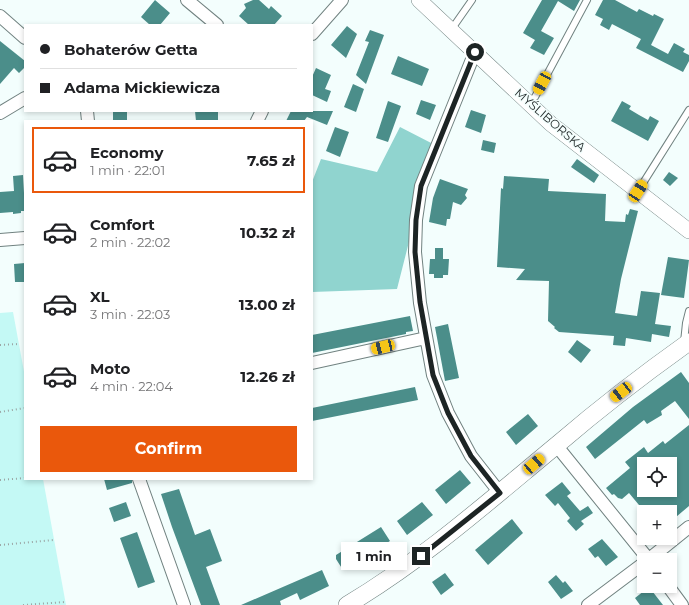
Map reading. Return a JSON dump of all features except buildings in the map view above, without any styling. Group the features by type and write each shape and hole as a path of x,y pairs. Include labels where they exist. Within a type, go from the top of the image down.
{"main road":[{"path":"347,605 402,570 446,537 600,408 686,344"}],"street":[{"path":"187,0 216,24"},
{"path":"313,33 342,0"},
{"name":"MYŚLIBORSKA","path":"419,0 551,124 689,231"},
{"path":"0,16 24,37"},
{"path":"475,52 421,186 416,220 415,252 426,338 433,375 448,413 471,456 500,493"},
{"path":"0,113 24,99"},
{"path":"0,240 24,238"},
{"path":"313,363 426,338"},
{"path":"556,445 641,553"},
{"path":"139,480 184,605"},
{"path":"656,553 689,527"},
{"path":"588,605 637,568"},
{"path":"673,593 682,605"}],"lane":[{"path":"451,30 472,0"},
{"path":"529,102 535,97 587,0"},
{"path":"638,191 689,110"},
{"path":"686,344 686,323 689,311"}],"path":[{"path":"0,345 19,344"},
{"path":"0,412 24,408"},
{"path":"0,480 24,478"},
{"path":"0,545 54,540"},
{"path":"23,605 65,602"}],"shaded area":[{"path":"400,127 437,146 427,171 397,289 313,292 313,179 321,159 377,172"},
{"path":"13,312 24,372 24,480 43,480 66,605 0,605 0,313"}],"route":[{"path":"421,556 500,493 471,456 448,413 433,375 420,302 415,252 416,220 421,186 475,52"}]}
